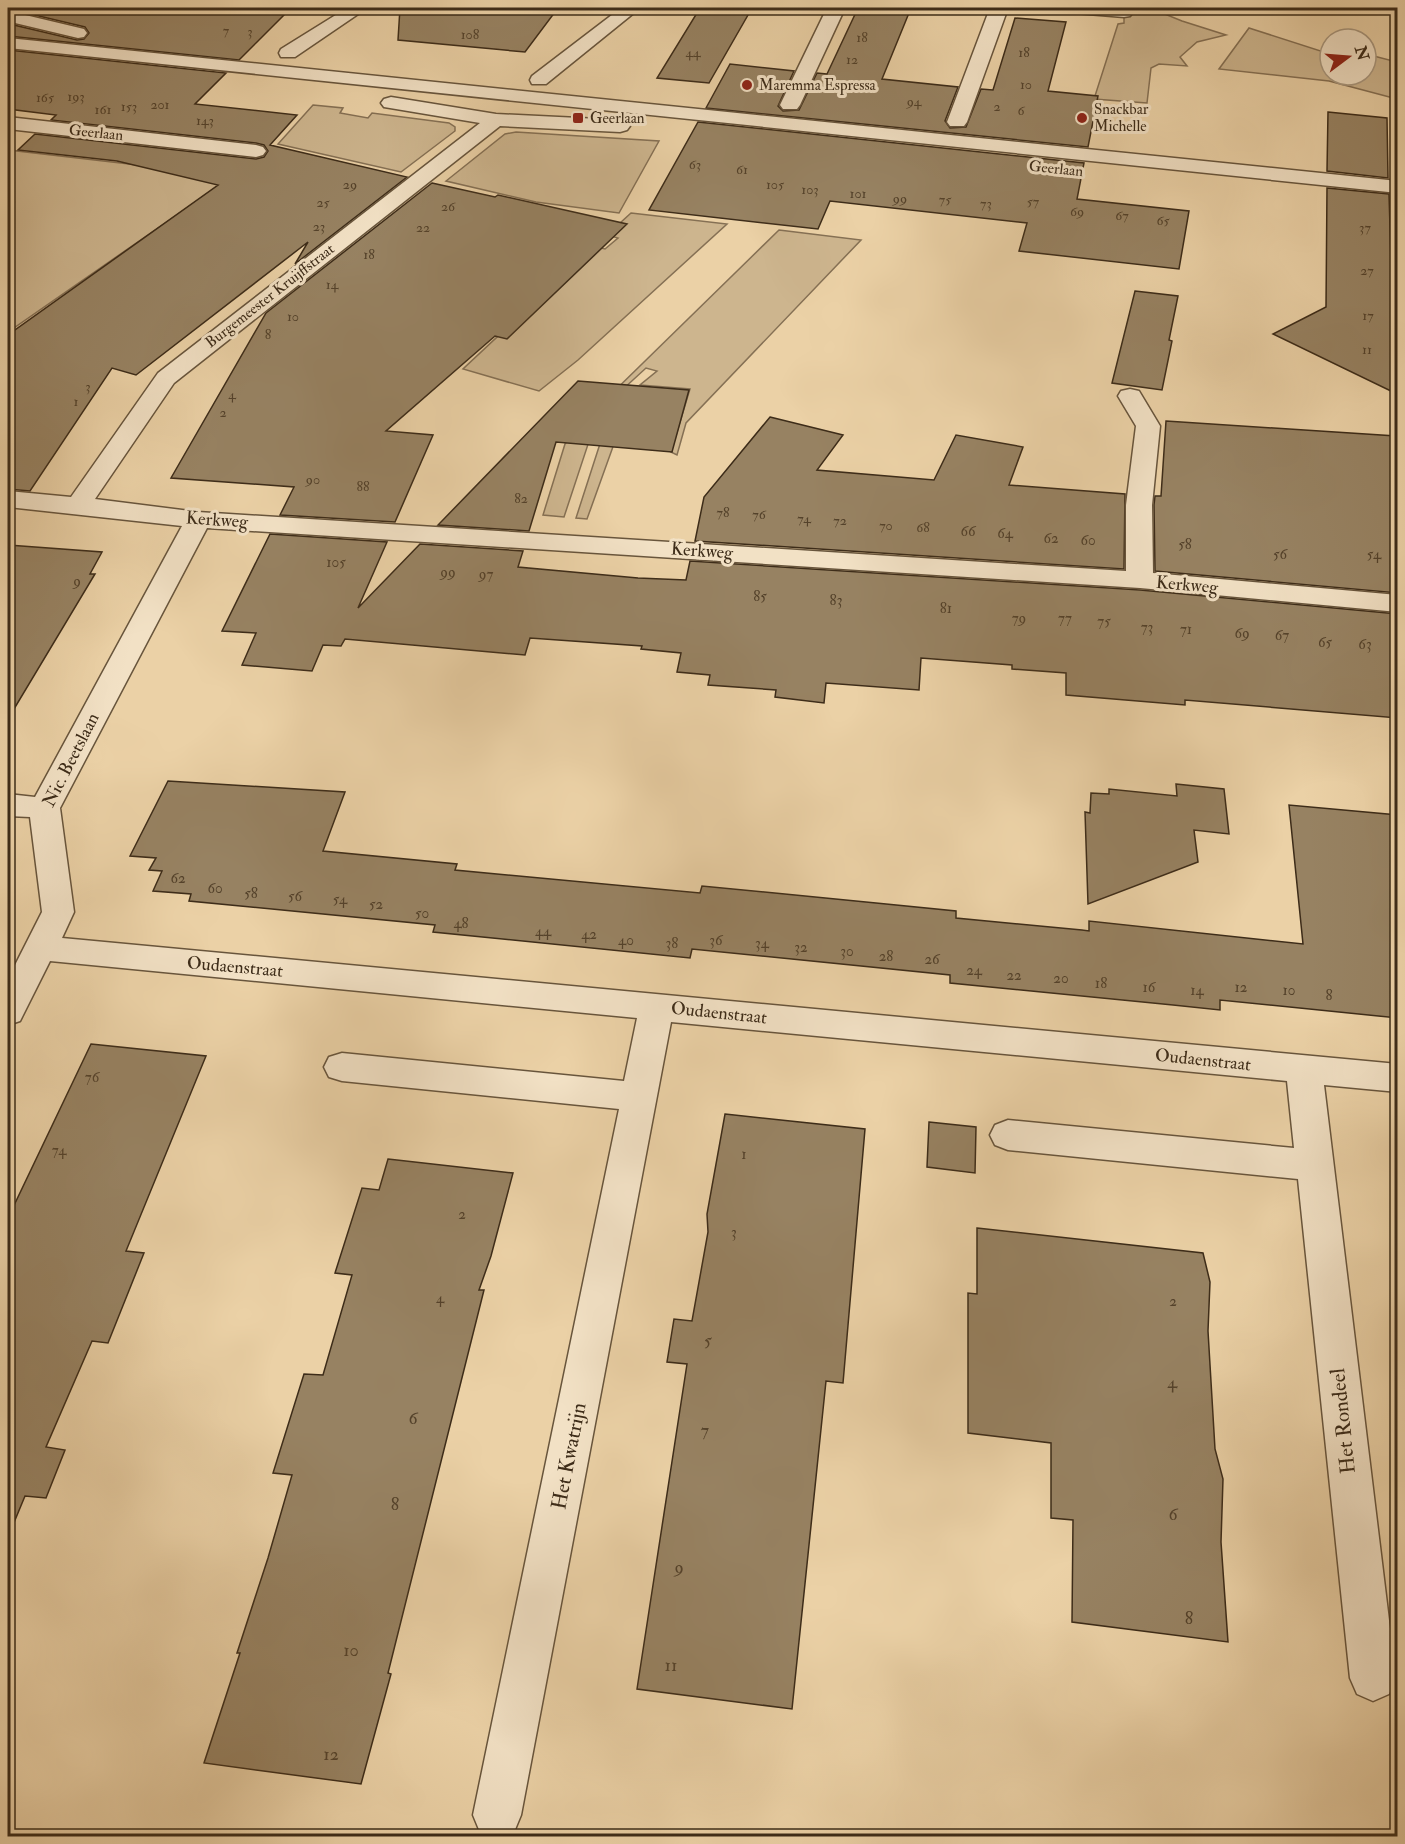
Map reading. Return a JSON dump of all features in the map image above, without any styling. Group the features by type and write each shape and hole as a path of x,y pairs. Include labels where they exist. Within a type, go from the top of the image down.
{"street":[{"path":"288,53 358,8"},
{"path":"539,80 631,8"},
{"path":"790,105 836,8"},
{"path":"957,122 999,8"},
{"path":"1075,8 1124,12"},
{"path":"21,19 67,32 151,40"},
{"path":"111,53 129,38"},
{"name":"Geerlaan","path":"8,43 1398,187"},
{"name":"Geerlaan","path":"46,47 79,70"},
{"path":"265,51 812,107"},
{"name":"Geerlaan","path":"373,101 496,120 673,129 1278,192 1316,178"},
{"name":"Burgemeester Kruijffstraat","path":"78,505 166,378 496,120"},
{"path":"935,120 980,124"},
{"name":"Geerlaan","path":"8,123 256,150"},
{"name":"Geerlaan","path":"1260,153 1287,160 1316,178"},
{"path":"1130,396 1148,426 1139,505 1140,580"},
{"name":"Kerkweg","path":"8,499 198,520 1140,580 1398,604"},
{"name":"Nic. Beetslaan","path":"8,1012 58,912 44,808 198,520"},
{"path":"8,805 44,808"},
{"name":"Oudaenstraat","path":"40,948 1398,1078"},
{"name":"Het Kwatrijn","path":"497,1815 657,1007"},
{"path":"342,1067 640,1097"},
{"name":"Het Rondeel","path":"1304,1070 1372,1678"},
{"path":"1008,1135 1314,1165"}],"shaded area":[{"path":"1124,8 1150,8 1226,35 1197,42 1180,57 1187,66 1159,64 1151,68 1147,103 1094,99 1118,24 1124,23"},
{"path":"1249,28 1318,50 1318,80 1219,69"},
{"path":"1378,57 1397,62 1397,99 1352,87 1378,87"},
{"path":"313,105 343,108 340,113 368,118 372,113 449,123 455,127 455,131 401,172 278,144"},
{"path":"516,132 659,141 619,213 536,202 446,181 505,134"},
{"path":"8,150 233,176 8,332 8,205 14,202 8,199"},
{"path":"631,213 727,224 578,360 539,391 463,369 594,246 605,249 618,238 607,235"},
{"path":"779,230 861,240 686,423 677,455 671,452 690,389 640,385 657,371 646,368 609,402 597,417 564,517 543,515 565,444 597,408"},
{"path":"633,391 587,519 576,518 608,419"}],"building":[{"path":"8,8 291,8 239,60 8,36","holes":["22,12 85,27 89,33 84,39 77,40 14,25 10,18 15,13"]},
{"path":"400,8 558,8 525,52 398,40"},
{"path":"700,8 752,8 709,83 657,78"},
{"path":"858,8 911,8 882,79 958,87 945,121 950,128 966,127 981,89 993,90 1015,18 1066,22 1048,91 1098,96 1088,147 706,108 730,64 794,71 778,106 783,111 799,110 817,73 827,74"},
{"path":"8,50 226,73 195,104 297,115 270,145 407,177 295,264 308,242 136,375 112,368 30,491 8,489 8,335 218,185 117,161 18,150 35,134 256,159 264,157 268,151 264,145 256,143 51,120 56,115 8,109"},
{"path":"1328,112 1387,118 1388,178 1327,171"},
{"path":"698,122 1084,163 1077,199 1189,211 1179,269 1019,251 1027,223 830,201 818,229 649,210"},
{"path":"432,183 495,197 498,195 627,224 507,339 495,336 386,431 433,435 395,522 280,515 294,487 171,478 266,313"},
{"path":"1327,188 1389,194 1395,393 1273,334 1326,307"},
{"path":"1135,291 1178,296 1162,390 1112,383"},
{"path":"578,381 689,390 672,452 556,442 529,531 438,525"},
{"path":"770,417 843,435 817,470 934,480 956,435 1023,447 1009,485 1125,494 1124,569 695,541 704,497"},
{"path":"1166,421 1396,436 1398,593 1155,571 1154,505 1155,496 1161,496"},
{"path":"270,534 387,542 358,608 420,544 523,551 518,567 638,578 686,580 690,561 1140,590 1398,614 1398,718 1185,700 1185,705 1066,695 1066,673 1012,669 1012,665 921,658 919,690 826,683 824,703 775,697 776,690 708,685 710,675 677,672 681,653 641,649 642,646 530,638 525,655 345,639 341,646 323,645 312,671 242,665 256,633 222,631"},
{"path":"8,545 102,552 90,574 95,574 8,719"},
{"path":"168,781 345,792 323,851 457,864 455,870 700,893 702,886 956,911 956,918 1089,931 1089,921 1303,944 1289,805 1398,815 1398,1018 1220,1000 1220,1010 950,983 950,975 692,949 690,958 433,932 435,925 189,901 191,894 153,891 162,871 149,870 156,858 130,856"},
{"path":"1176,784 1224,789 1229,834 1194,830 1198,862 1088,904 1085,812 1090,813 1091,793 1109,794 1109,789 1177,796"},
{"path":"91,1044 206,1056 126,1251 144,1253 108,1343 92,1341 46,1447 65,1450 46,1498 25,1496 8,1537 8,1218"},
{"path":"725,1114 865,1129 843,1383 826,1381 792,1709 637,1689 687,1364 667,1362 674,1319 692,1321 708,1232 707,1214"},
{"path":"929,1122 976,1127 975,1173 927,1167"},
{"path":"388,1159 513,1173 491,1256 479,1290 484,1290 388,1673 391,1674 361,1784 204,1763 240,1653 237,1653 292,1475 273,1473 304,1374 323,1375 352,1275 335,1273 362,1188 379,1190"},
{"path":"977,1228 1203,1253 1210,1282 1208,1331 1215,1449 1223,1479 1221,1542 1228,1642 1072,1622 1073,1520 1051,1518 1051,1443 968,1433 968,1293 977,1294"}],"place":[{"name":"Maremma Espressa","path":"747,85"},
{"name":"Geerlaan","path":"578,118"},
{"name":"Snackbar Michelle","path":"1082,118"}]}
